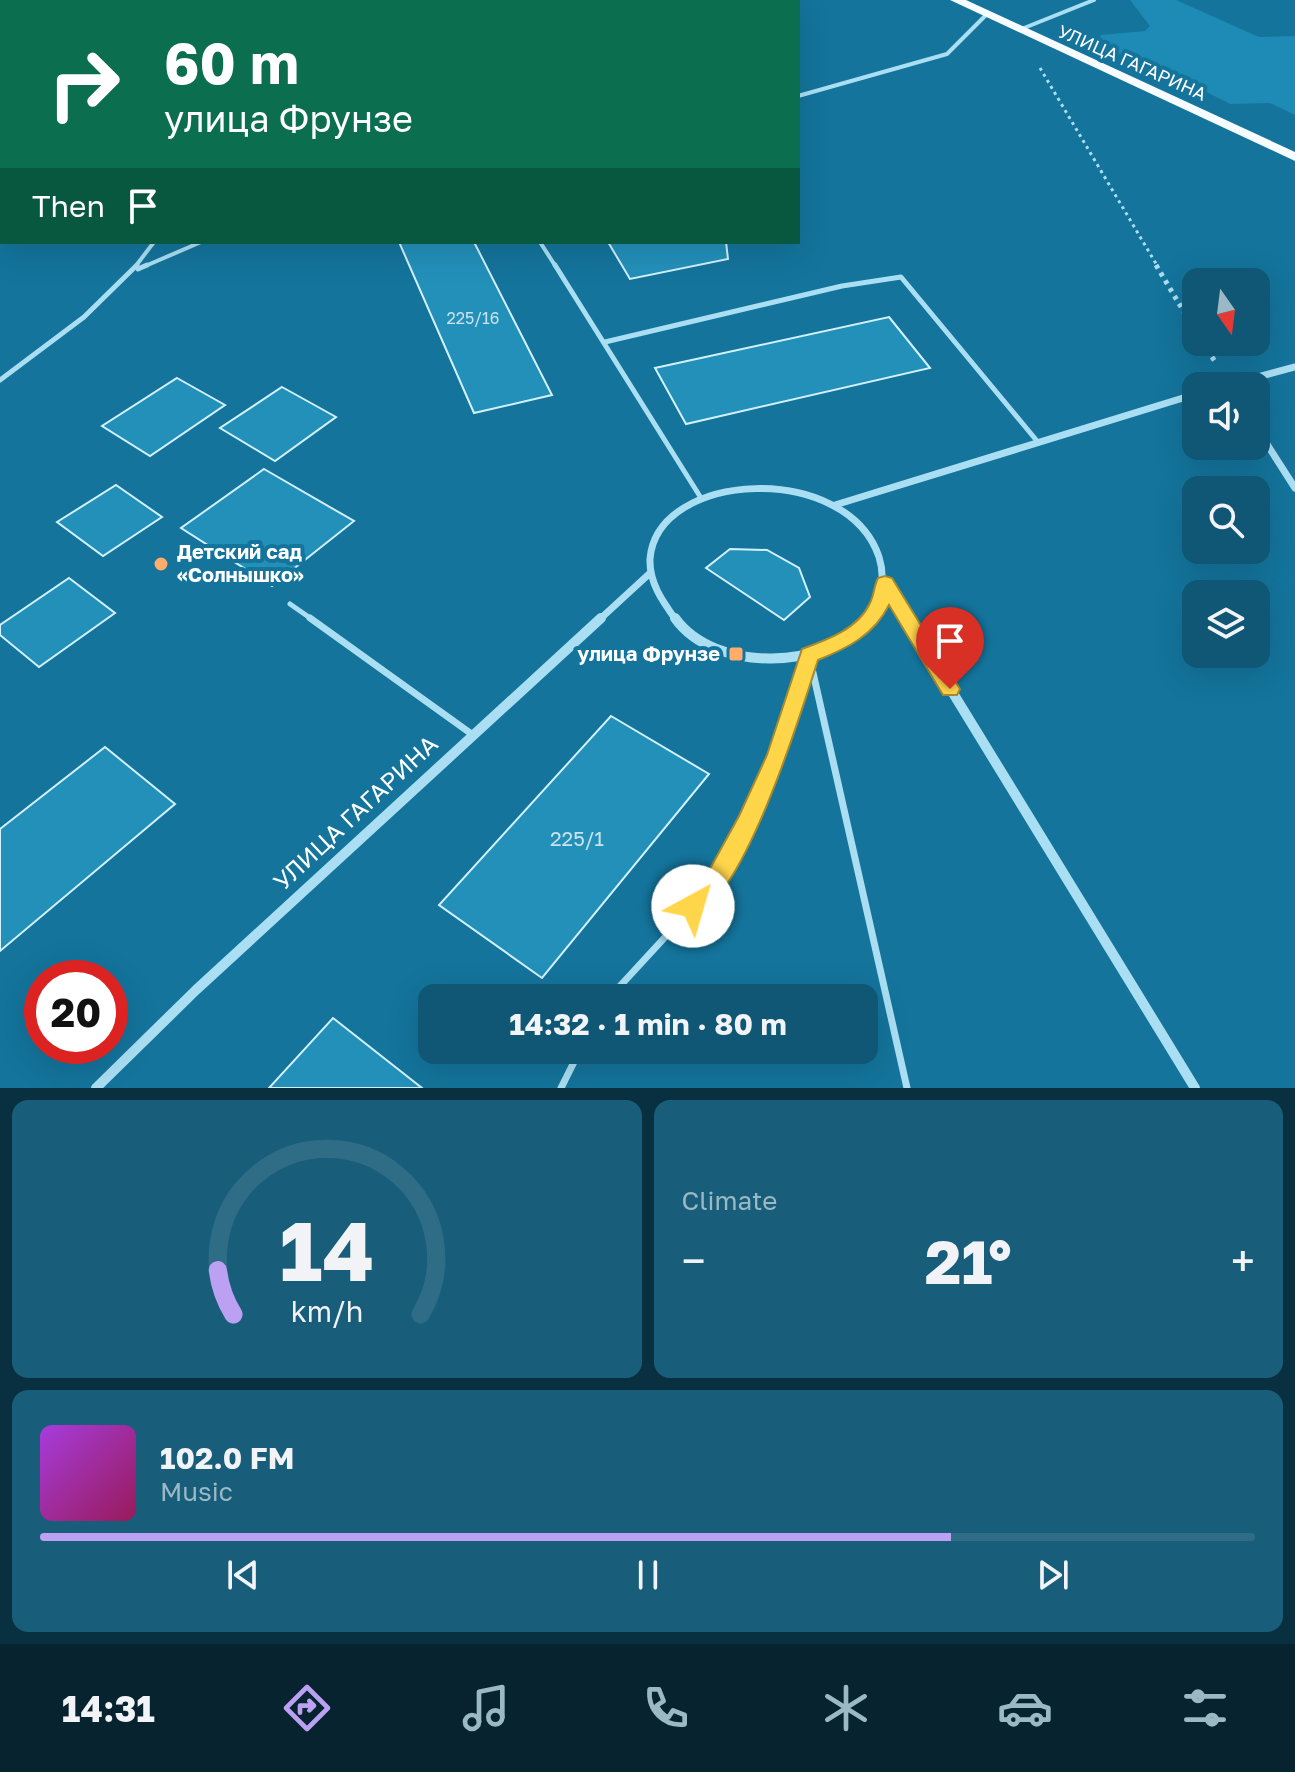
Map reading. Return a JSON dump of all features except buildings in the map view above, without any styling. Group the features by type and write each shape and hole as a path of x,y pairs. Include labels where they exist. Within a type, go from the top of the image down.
{"main road":[{"name":"УЛИЦА ГАГАРИНА","path":"956,0 1295,157"}],"street":[{"path":"1270,374 1295,367"},
{"path":"835,505 1182,398"},
{"path":"1270,449 1295,488"},
{"path":"885,583 879,606 863,627 839,644 809,655 773,659 736,654 702,642 675,623 656,600 649,574 651,551 660,530 678,512 701,498 740,488 782,488 835,505 862,526 880,553 885,583 1195,1088"},
{"name":"УЛИЦА ГАГАРИНА","path":"96,1088 649,574"}],"lane":[{"path":"1018,31 1094,0"},
{"path":"800,95 947,54 986,15"},
{"path":"0,380 56,340 136,270 153,244"},
{"path":"136,270 196,244"},
{"path":"541,244 701,498"},
{"path":"605,342 811,293 901,277 1037,441"},
{"path":"290,604 473,735"},
{"path":"622,984 714,884 778,755 809,655"},
{"path":"809,655 907,1088"},
{"path":"561,1088 573,1064"}],"path":[{"path":"1018,31 1182,308"}],"shaded area":[{"path":"1130,0 1176,0 1259,37 1295,36 1295,115 1270,103 1230,104 1148,62 1094,47 1101,35 1145,31 1150,26"}],"place":[{"name":"Детский сад «Солнышко»","path":"161,564"},
{"name":"улица Фрунзе","path":"736,654"}],"route":[{"path":"693,906 714,884 748,821 778,755 809,655 839,644 863,627 879,606 885,583 950,689"}]}
